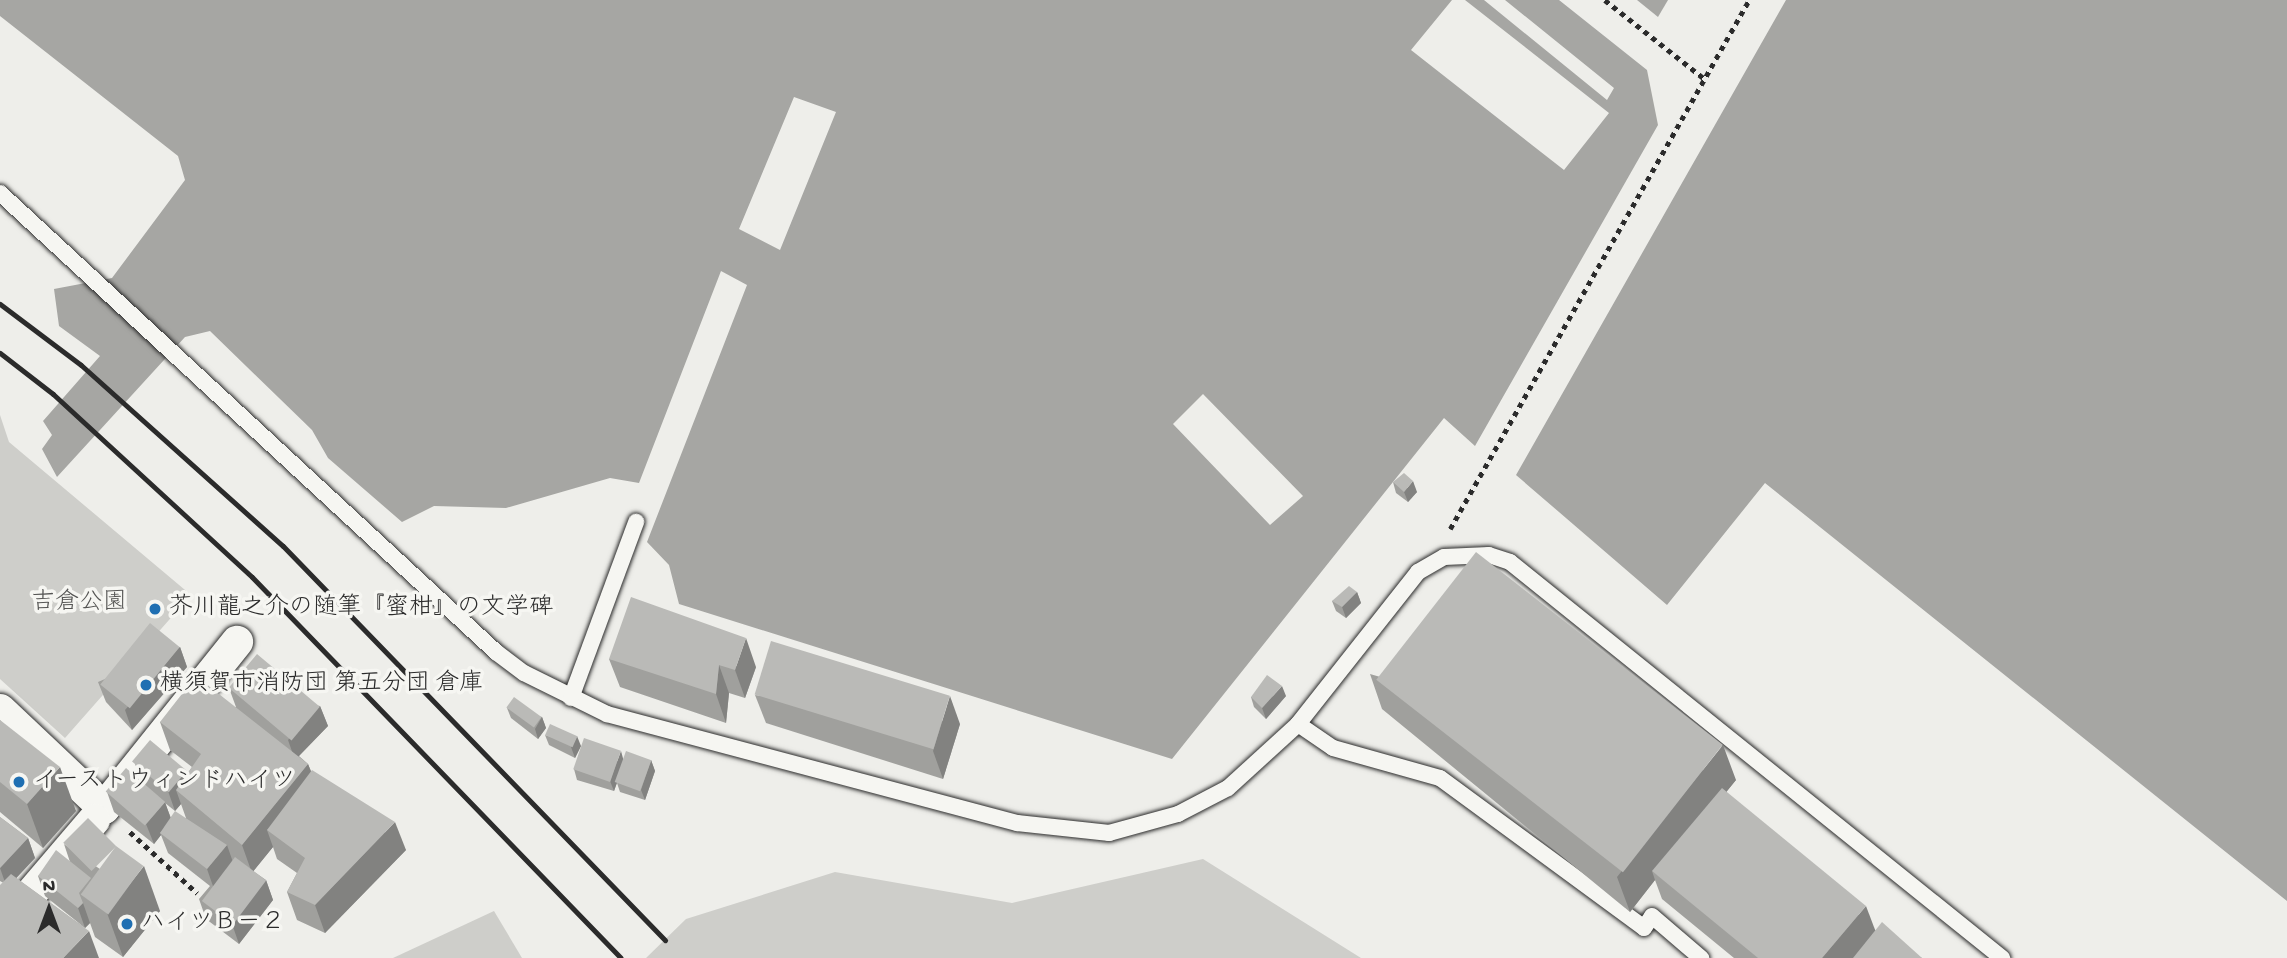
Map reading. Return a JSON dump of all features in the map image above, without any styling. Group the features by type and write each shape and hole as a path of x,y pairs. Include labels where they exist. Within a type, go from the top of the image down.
{"street":[{"path":"0,930 104,808 237,642"},
{"path":"0,710 104,808"}],"lane":[{"path":"0,193 496,652 572,698 644,727 1017,823 1090,833 1144,825 1209,800 1298,724 1418,572 1469,552 1510,562 2002,958"},
{"path":"572,698 636,522"},
{"path":"1298,724 1333,748 1440,778 1644,928 1653,916 1701,958"}],"path":[{"path":"1605,0 1706,80"},
{"path":"1418,572 1472,500 1749,0"},
{"path":"104,808 197,893"}],"green space":[{"name":"吉倉公園","path":"0,415 9,442 191,595 65,738 0,679"},
{"path":"1203,859 1361,958 646,958 686,919 835,872 1012,903"},
{"path":"494,911 522,958 393,958"}],"shaded area":[{"path":"0,0 1452,0 1411,50 1564,170 1609,113 1465,0 1484,0 1607,100 1614,88 1505,0 1559,0 1647,70 1658,125 1475,446 1444,418 1172,759 679,604 669,565 647,542 747,285 721,271 639,483 610,478 506,508 434,506 402,522 328,458 312,430 210,331 185,337 57,477 42,449 52,435 43,421 100,356 59,326 54,289 112,278 185,180 178,156 0,16","holes":["794,97 836,112 780,250 739,229","1203,394 1303,496 1270,525 1173,424"]},
{"path":"1637,0 1668,0 1658,17"},
{"path":"1786,0 2287,0 2287,901 1765,483 1667,605 1516,475"}],"building":[{"path":"1404,473 1413,481 1404,492 1393,482"},
{"path":"1476,552 1723,745 1623,872 1376,680"},
{"path":"1349,586 1357,592 1342,607 1332,601"},
{"path":"631,597 746,638 735,670 719,665 716,694 609,659"},
{"path":"150,623 180,647 130,708 100,684"},
{"path":"771,641 950,696 933,749 755,695"},
{"path":"257,654 320,707 292,740 229,688"},
{"path":"1267,675 1282,686 1262,708 1251,697"},
{"path":"196,676 308,764 242,845 176,790 201,754 160,722"},
{"path":"514,697 542,717 534,728 506,708"},
{"path":"0,720 60,767 27,804 0,782"},
{"path":"550,724 577,736 573,747 545,735"},
{"path":"584,738 621,751 610,782 573,769"},
{"path":"150,740 187,771 169,792 132,761"},
{"path":"626,751 651,760 640,791 615,782"},
{"path":"126,768 165,802 145,826 106,791"},
{"path":"312,770 395,822 315,905 287,892 305,858 267,830"},
{"path":"1722,788 1866,906 1822,958 1758,958 1652,871"},
{"path":"175,811 227,845 207,869 160,833"},
{"path":"0,817 28,838 0,868"},
{"path":"88,818 116,846 92,871 63,843"},
{"path":"116,846 144,866 108,915 81,895"},
{"path":"56,850 91,878 79,893 83,903 78,908 38,876"},
{"path":"235,857 266,880 233,924 202,901"},
{"path":"11,874 89,931 63,958 0,958 0,885"},
{"path":"1882,922 1922,958 1853,958"}],"railway":[{"path":"0,304 81,365 283,546 665,940"},
{"path":"0,353 53,394 252,577 621,958"}],"place":[{"name":"芥川龍之介の随筆『蜜柑』の文学碑","path":"155,609"},
{"name":"横須賀市消防団 第五分団 倉庫","path":"146,685"},
{"name":"イーストウィンドハイツ","path":"19,782"},
{"name":"ハイツＢ－２","path":"127,924"}]}
